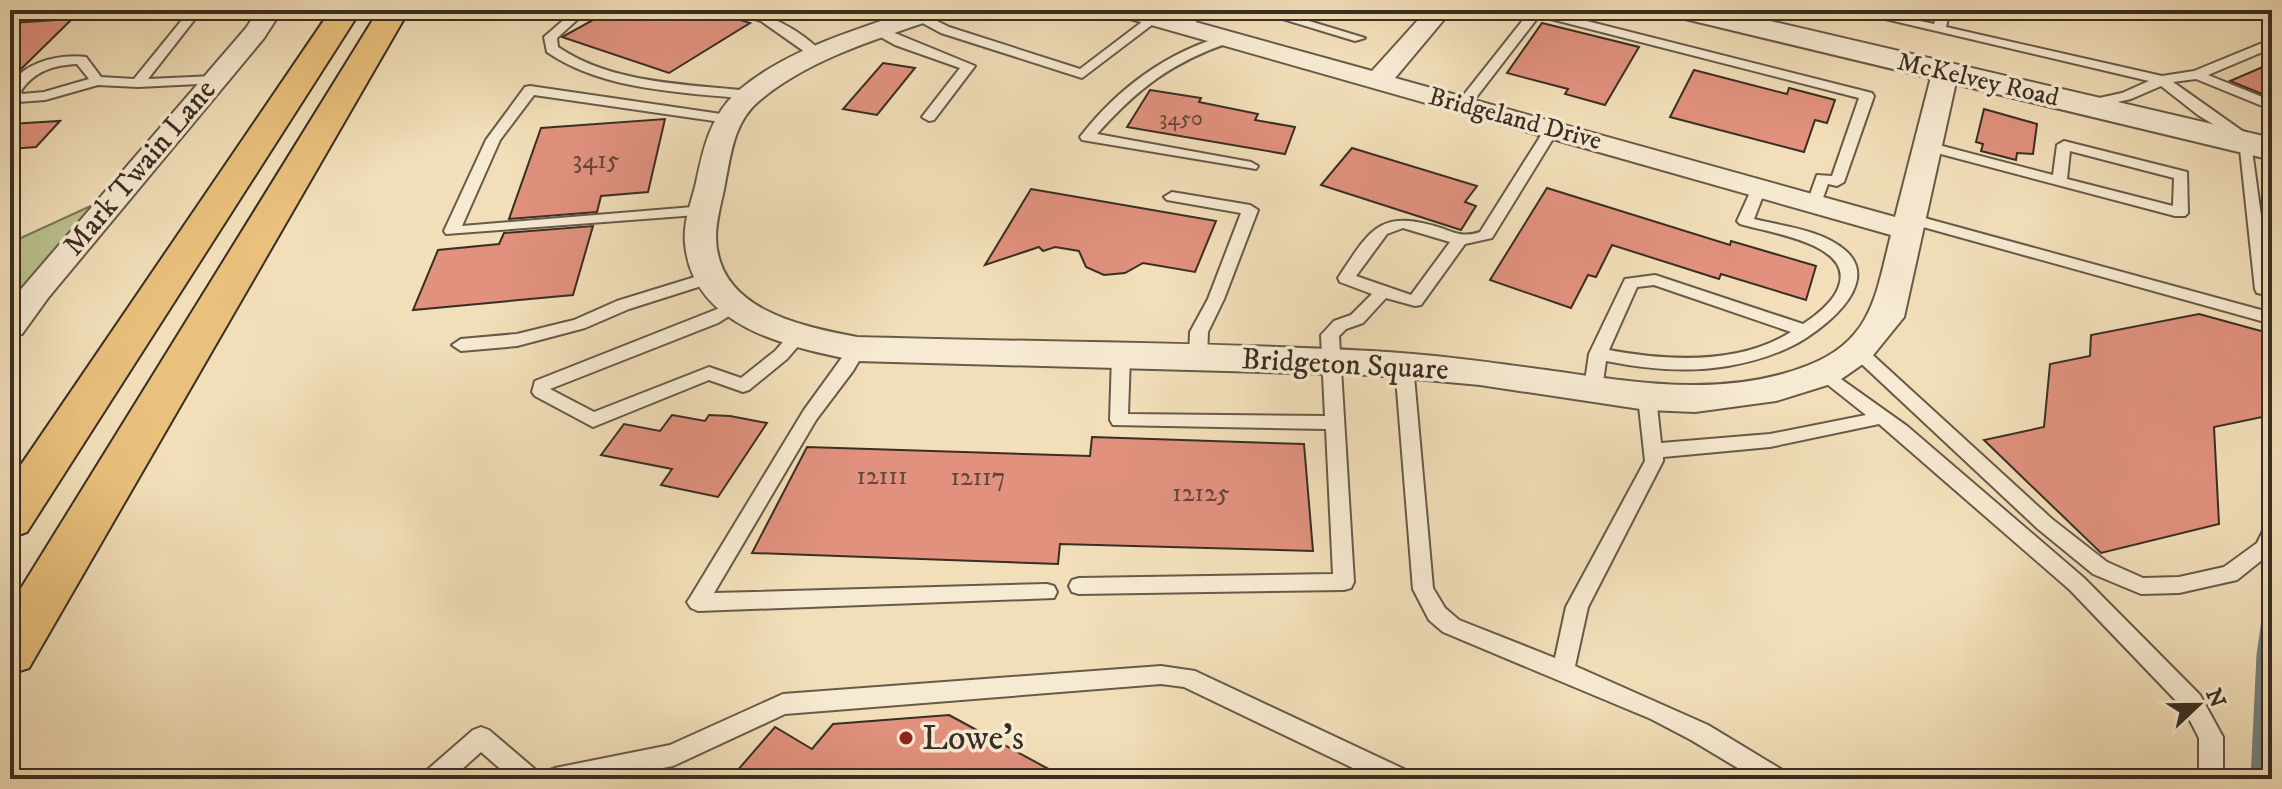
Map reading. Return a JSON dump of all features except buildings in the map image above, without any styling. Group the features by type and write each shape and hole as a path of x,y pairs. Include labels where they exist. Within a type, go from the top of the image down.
{"highway":[{"path":"10,519 346,10"},
{"path":"10,652 394,10"}],"street":[{"name":"Mark Twain Lane","path":"10,326 36,291 255,33 270,10"},
{"path":"1378,81 1440,10"},
{"name":"McKelvey Road","path":"1685,10 2257,146"},
{"path":"739,107 778,76 928,13"},
{"name":"Bridgeland Drive","path":"1141,13 1192,18 1227,39 1759,188 1908,224"},
{"name":"Bridgeton Square","path":"739,107 717,147 701,246 711,277 735,307 797,337 857,349 1404,365 1514,377 1647,397 1695,399 1750,394 1788,386 1824,373 1858,351 1887,317 1945,73"}],"lane":[{"path":"10,16 93,10"},
{"path":"138,83 196,10"},
{"path":"582,10 550,37 552,49 577,66 661,84 739,107"},
{"path":"736,10 765,18 820,56"},
{"path":"1259,10 1359,38"},
{"path":"1853,10 2162,80 2203,112 2257,146 2263,289 2272,291"},
{"path":"1939,29 1944,10"},
{"path":"1463,105 1536,12 1867,96 1837,182 1822,178 1815,203"},
{"path":"928,13 945,30 1082,74 1141,13"},
{"path":"881,32 968,66 929,117"},
{"path":"1227,39 1189,51 1164,64 1122,97 1087,137 1251,166"},
{"path":"2085,106 2126,96 2162,80 2197,75 2272,43"},
{"path":"97,81 81,60 62,60 30,72 14,91 18,98 45,96 97,81 214,80"},
{"path":"2197,75 2272,106"},
{"path":"705,211 452,231 493,140 530,90 739,107"},
{"path":"1460,240 1415,301 1346,278 1383,227 1409,222 1460,240 1486,235 1552,129"},
{"path":"1927,146 2059,181 2180,213 2182,175 2064,145 2059,181"},
{"path":"1598,354 1656,364 1716,362 1791,343 1823,320 1844,294 1851,273 1843,256 1820,243 1745,221 1759,188"},
{"path":"1172,197 1250,210 1216,299 1199,332 1198,358"},
{"path":"1908,224 2272,319"},
{"path":"461,345 517,340 579,324 623,305 711,277"},
{"path":"1593,389 1598,354 1631,283 1655,280 1807,331"},
{"path":"1079,586 1344,582 1330,335 1340,325 1357,319 1383,292"},
{"path":"735,307 712,319 541,385 541,392 593,420 709,373 743,386 781,355 797,337"},
{"path":"857,349 810,415 698,602 1047,592"},
{"path":"1858,351 2045,524 2100,568 2141,586 2179,585 2230,574 2264,548 2272,532"},
{"path":"1121,356 1119,420 1335,423"},
{"path":"1404,365 1423,589 1437,614 1451,626 1696,731 1776,779"},
{"path":"1824,373 1882,417 2077,584 2192,702 2211,737 2211,779"},
{"path":"1562,672 1577,607 1654,461 1647,397"},
{"path":"1655,450 1760,444 1816,435 1882,417"},
{"path":"555,779 673,755 783,704 1173,675 1199,683 1400,779"},
{"path":"434,779 481,737 529,779"}],"green space":[{"path":"95,204 15,296 10,303 10,243"}],"waterway":[{"path":"2256,779 2262,655 2272,586"}],"place":[{"name":"Lowe's","path":"906,738"}]}
